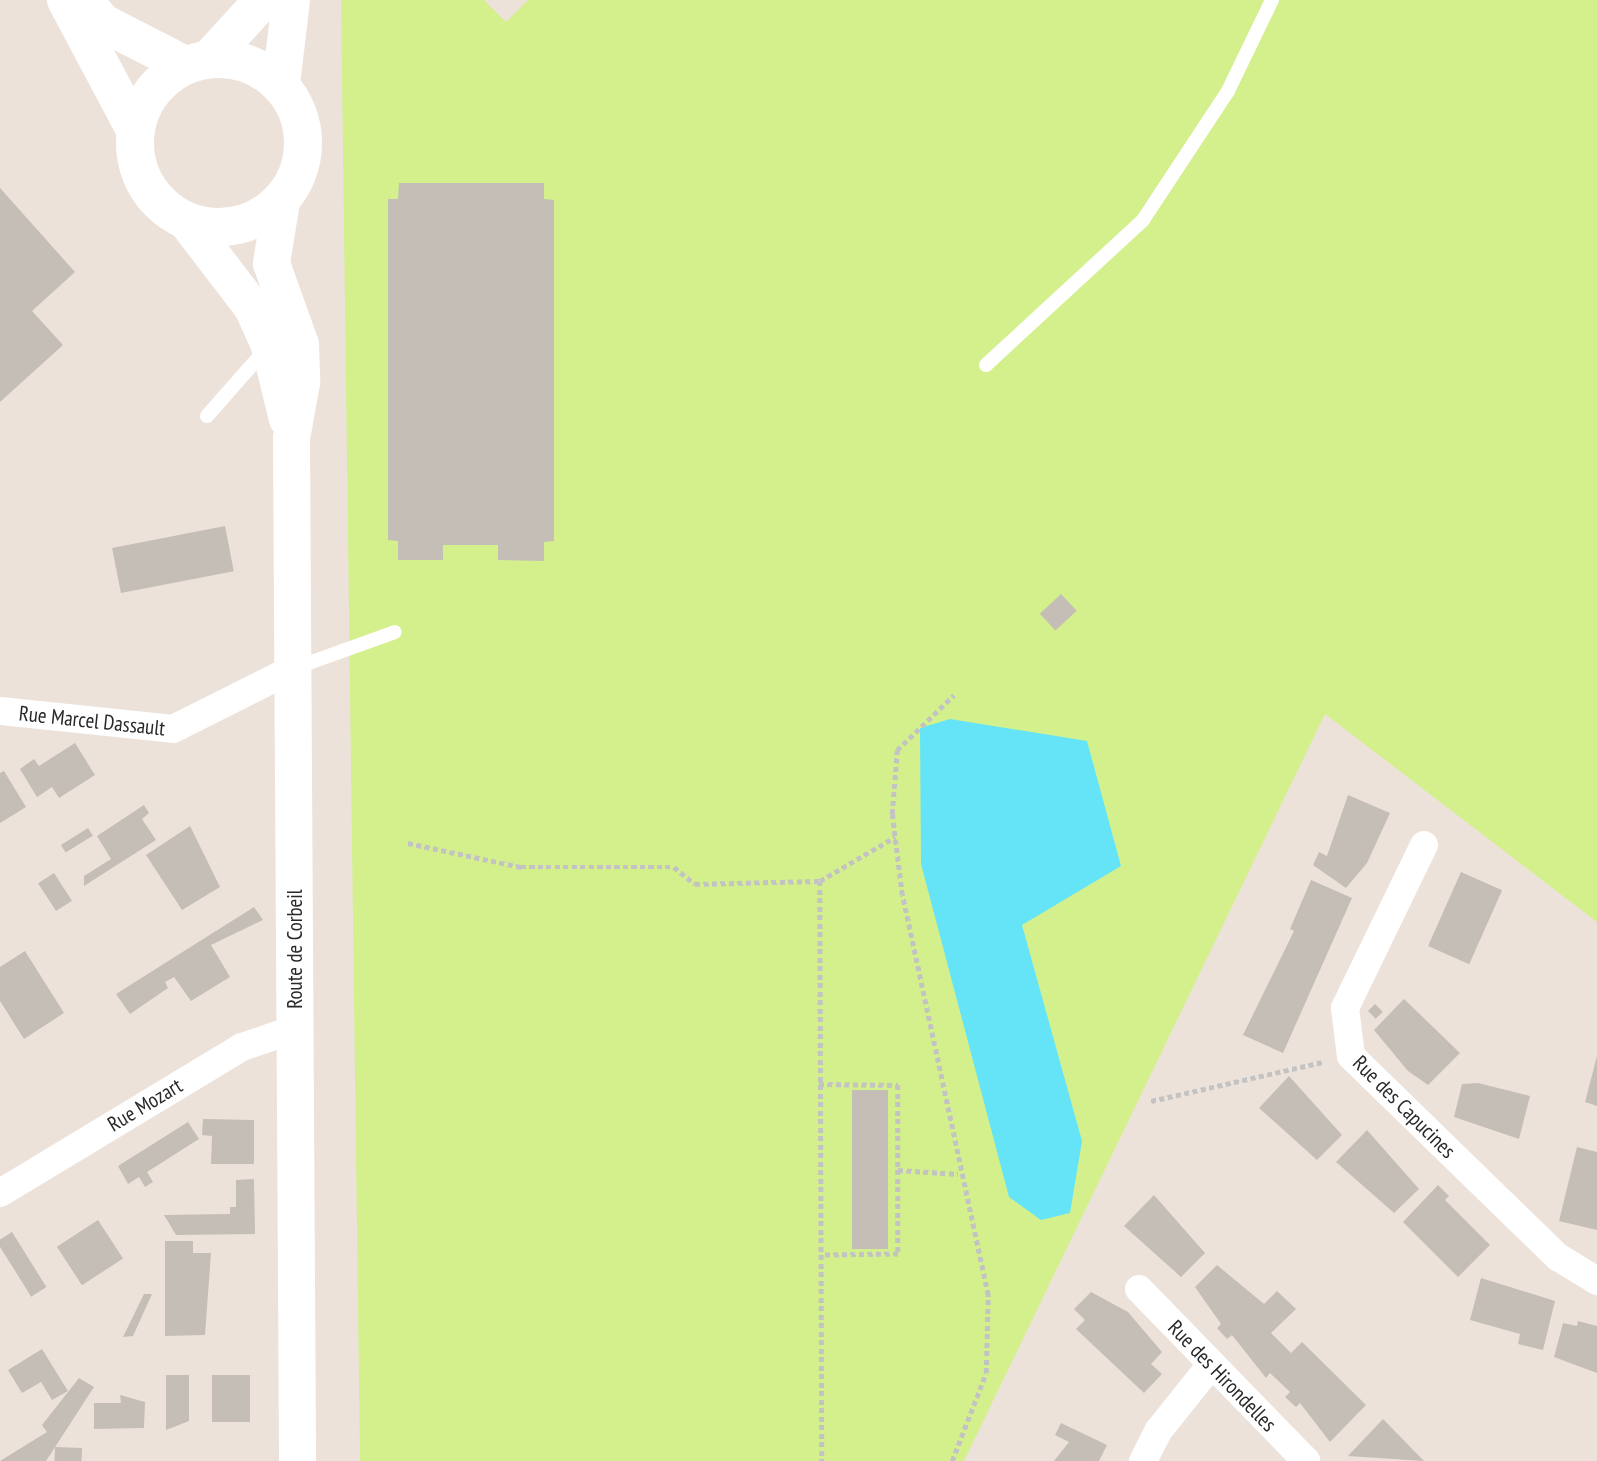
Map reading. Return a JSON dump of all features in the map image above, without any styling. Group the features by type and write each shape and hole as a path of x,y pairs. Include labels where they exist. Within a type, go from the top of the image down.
{"main road":[{"path":"66,0 135,130 145,184 186,221 237,226 281,201 303,159 304,135 281,85 291,0"},
{"path":"83,0 103,23 197,62 248,63 281,85"},
{"path":"135,130 152,92 197,62 263,0"}],"street":[{"name":"Route de Corbeil","path":"281,201 271,263 300,344 291,438 295,668 297,1461"},
{"name":"Route de Corbeil","path":"186,221 232,277 269,345 291,438"},
{"name":"Rue Marcel Dassault","path":"0,711 173,729 295,668"},
{"name":"Rue des Capucines","path":"1424,845 1345,1008 1351,1056 1558,1258 1597,1281"},
{"name":"Rue Mozart","path":"0,1194 242,1047 295,1029"},
{"name":"Rue des Hirondelles","path":"1139,1289 1210,1366 1306,1461"},
{"path":"1143,1461 1159,1430 1210,1366"}],"lane":[{"path":"986,365 1143,220 1228,92 1272,0"},
{"path":"207,416 269,345"},
{"path":"295,668 395,632"}],"path":[{"path":"952,1461 986,1373 988,1295 958,1174 895,836 897,750 954,695"},
{"path":"408,843 521,867 674,867 695,884 820,881 895,836"},
{"path":"820,881 819,1084 823,1255 821,1461"},
{"path":"1151,1101 1351,1056"},
{"path":"819,1084 898,1085 898,1254 823,1255"},
{"path":"898,1170 958,1174"}],"green space":[{"path":"341,0 484,0 506,22 528,0 1597,0 1597,922 1325,714 964,1461 360,1461"}],"water":[{"path":"950,719 1087,741 1121,866 1022,925 1082,1141 1070,1213 1041,1220 1009,1197 921,864 920,728"}],"building":[{"path":"399,183 544,183 544,199 554,200 554,541 544,542 544,561 498,560 498,545 443,545 443,560 398,560 398,541 388,540 388,199 398,199"},
{"path":"0,188 75,272 32,311 63,345 0,402"},
{"path":"225,526 234,571 121,593 112,548"},
{"path":"1061,594 1077,611 1055,631 1040,614"},
{"path":"75,743 95,775 59,798 52,787 37,797 20,769 34,759 39,766"},
{"path":"4,771 26,807 0,823 0,773"},
{"path":"1348,795 1390,813 1367,863 1346,888 1313,865 1319,852 1327,856"},
{"path":"144,805 149,813 142,819 156,840 84,886 84,876 111,859 97,836"},
{"path":"190,826 220,887 182,910 146,855"},
{"path":"88,828 93,836 66,853 61,845"},
{"path":"1461,872 1502,890 1469,964 1428,946"},
{"path":"54,873 72,901 56,911 38,883"},
{"path":"1311,880 1352,898 1283,1053 1243,1035 1294,931 1290,929"},
{"path":"254,907 263,920 211,945 230,977 191,1001 174,977 165,982 168,988 130,1014 116,994"},
{"path":"25,951 64,1013 24,1039 0,1001 0,967"},
{"path":"1404,999 1460,1053 1428,1085 1408,1071 1374,1030"},
{"path":"1375,1004 1383,1012 1376,1019 1368,1011"},
{"path":"1597,1056 1597,1106 1585,1102"},
{"path":"1289,1076 1342,1135 1317,1160 1259,1108"},
{"path":"1478,1083 1530,1096 1519,1139 1454,1117 1462,1084"},
{"path":"852,1090 888,1090 888,1249 852,1249"},
{"path":"203,1119 254,1120 254,1164 211,1164 212,1136 202,1135"},
{"path":"188,1122 199,1139 147,1172 153,1182 145,1187 139,1177 128,1184 118,1166"},
{"path":"1367,1130 1419,1189 1394,1213 1336,1162"},
{"path":"1577,1147 1597,1152 1597,1230 1559,1221"},
{"path":"254,1179 255,1234 176,1235 164,1215 230,1214 230,1207 236,1207 236,1180"},
{"path":"1438,1185 1449,1196 1445,1200 1490,1245 1458,1277 1403,1222"},
{"path":"1154,1195 1205,1253 1181,1277 1124,1226"},
{"path":"98,1220 123,1259 82,1285 57,1247"},
{"path":"12,1232 46,1287 31,1297 0,1247 0,1239"},
{"path":"165,1241 193,1241 193,1253 211,1253 205,1335 165,1336"},
{"path":"1217,1265 1264,1304 1277,1291 1296,1309 1271,1333 1291,1353 1302,1342 1366,1405 1330,1442 1300,1403 1296,1407 1285,1397 1290,1392 1270,1373 1266,1378 1232,1335 1227,1339 1217,1328 1221,1324 1195,1287"},
{"path":"1481,1278 1555,1301 1543,1350 1518,1344 1520,1334 1470,1320"},
{"path":"1091,1292 1128,1312 1162,1352 1151,1364 1162,1374 1144,1393 1076,1329 1085,1320 1074,1309"},
{"path":"144,1294 152,1294 133,1336 123,1337"},
{"path":"1578,1321 1597,1326 1597,1373 1554,1357 1563,1323 1577,1326"},
{"path":"42,1349 68,1391 52,1400 41,1382 22,1393 8,1370"},
{"path":"166,1375 189,1375 189,1421 166,1430"},
{"path":"212,1375 250,1375 250,1422 212,1422"},
{"path":"79,1378 94,1387 46,1461 0,1461 47,1432 42,1425"},
{"path":"120,1395 145,1402 144,1428 94,1429 94,1403 121,1403"},
{"path":"1383,1419 1424,1461 1348,1456"},
{"path":"1061,1423 1107,1445 1099,1461 1054,1461 1069,1442 1055,1435"},
{"path":"55,1447 82,1448 82,1461 55,1461"}]}
